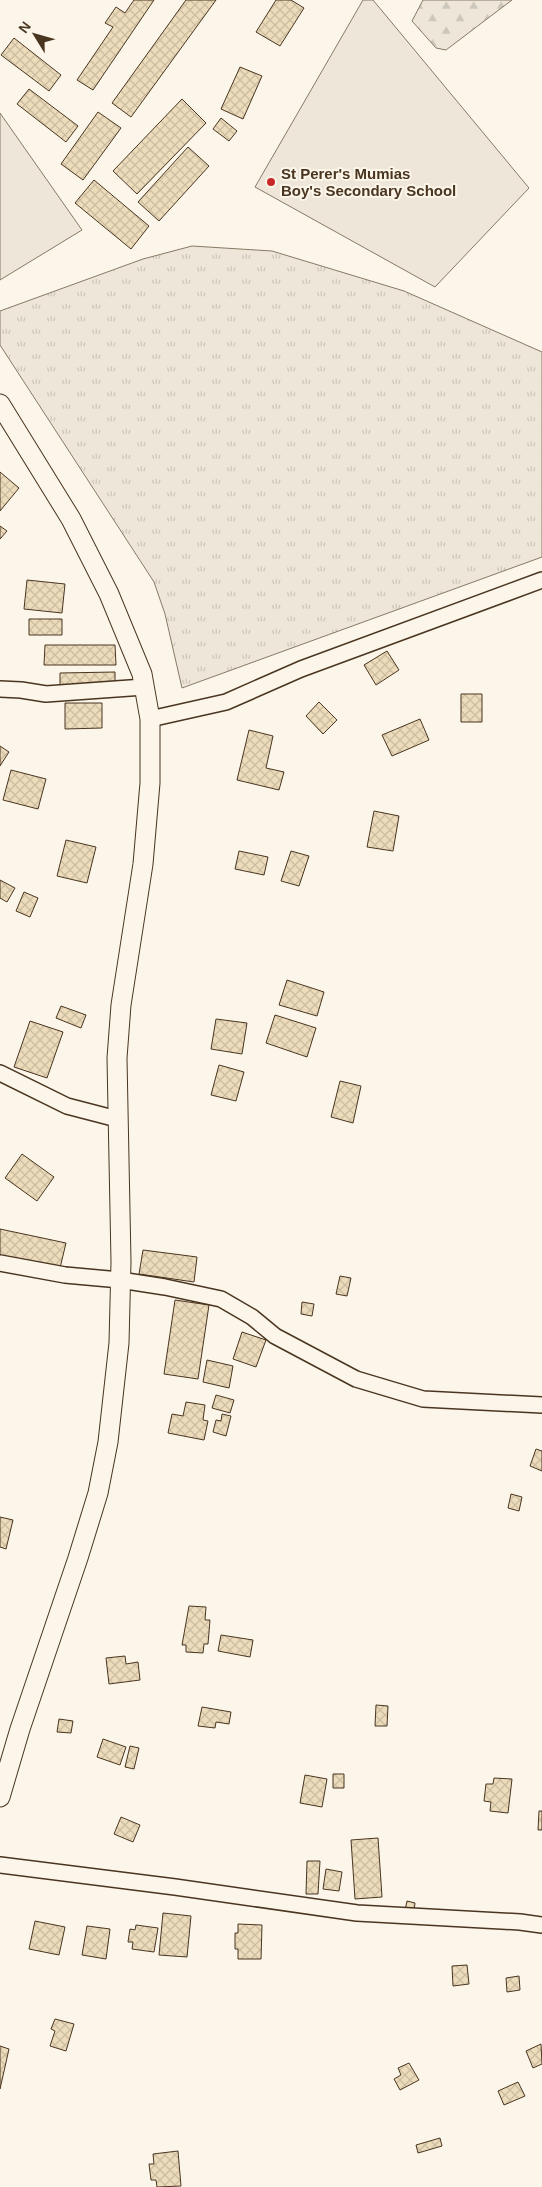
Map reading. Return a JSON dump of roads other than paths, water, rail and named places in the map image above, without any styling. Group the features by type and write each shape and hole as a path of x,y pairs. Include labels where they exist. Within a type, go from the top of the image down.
{"street":[{"path":"0,404 70,519 109,594 142,674 150,719 150,783 143,864 120,1005 117,1058 120,1280 119,1343 112,1421 104,1468 78,1558 20,1729 0,1796"},
{"path":"150,719 226,702 301,669 542,580"},
{"path":"0,689 46,694 144,687"},
{"path":"0,1073 67,1106 117,1119"},
{"path":"0,1264 65,1275 120,1280 165,1287 221,1299 252,1317 275,1336 356,1379 424,1399 542,1405"},
{"path":"0,1865 175,1887 357,1913 514,1921 542,1925"}],"place":[{"name":"St Perer's Mumias Boy's Secondary School","path":"271,182"}]}
